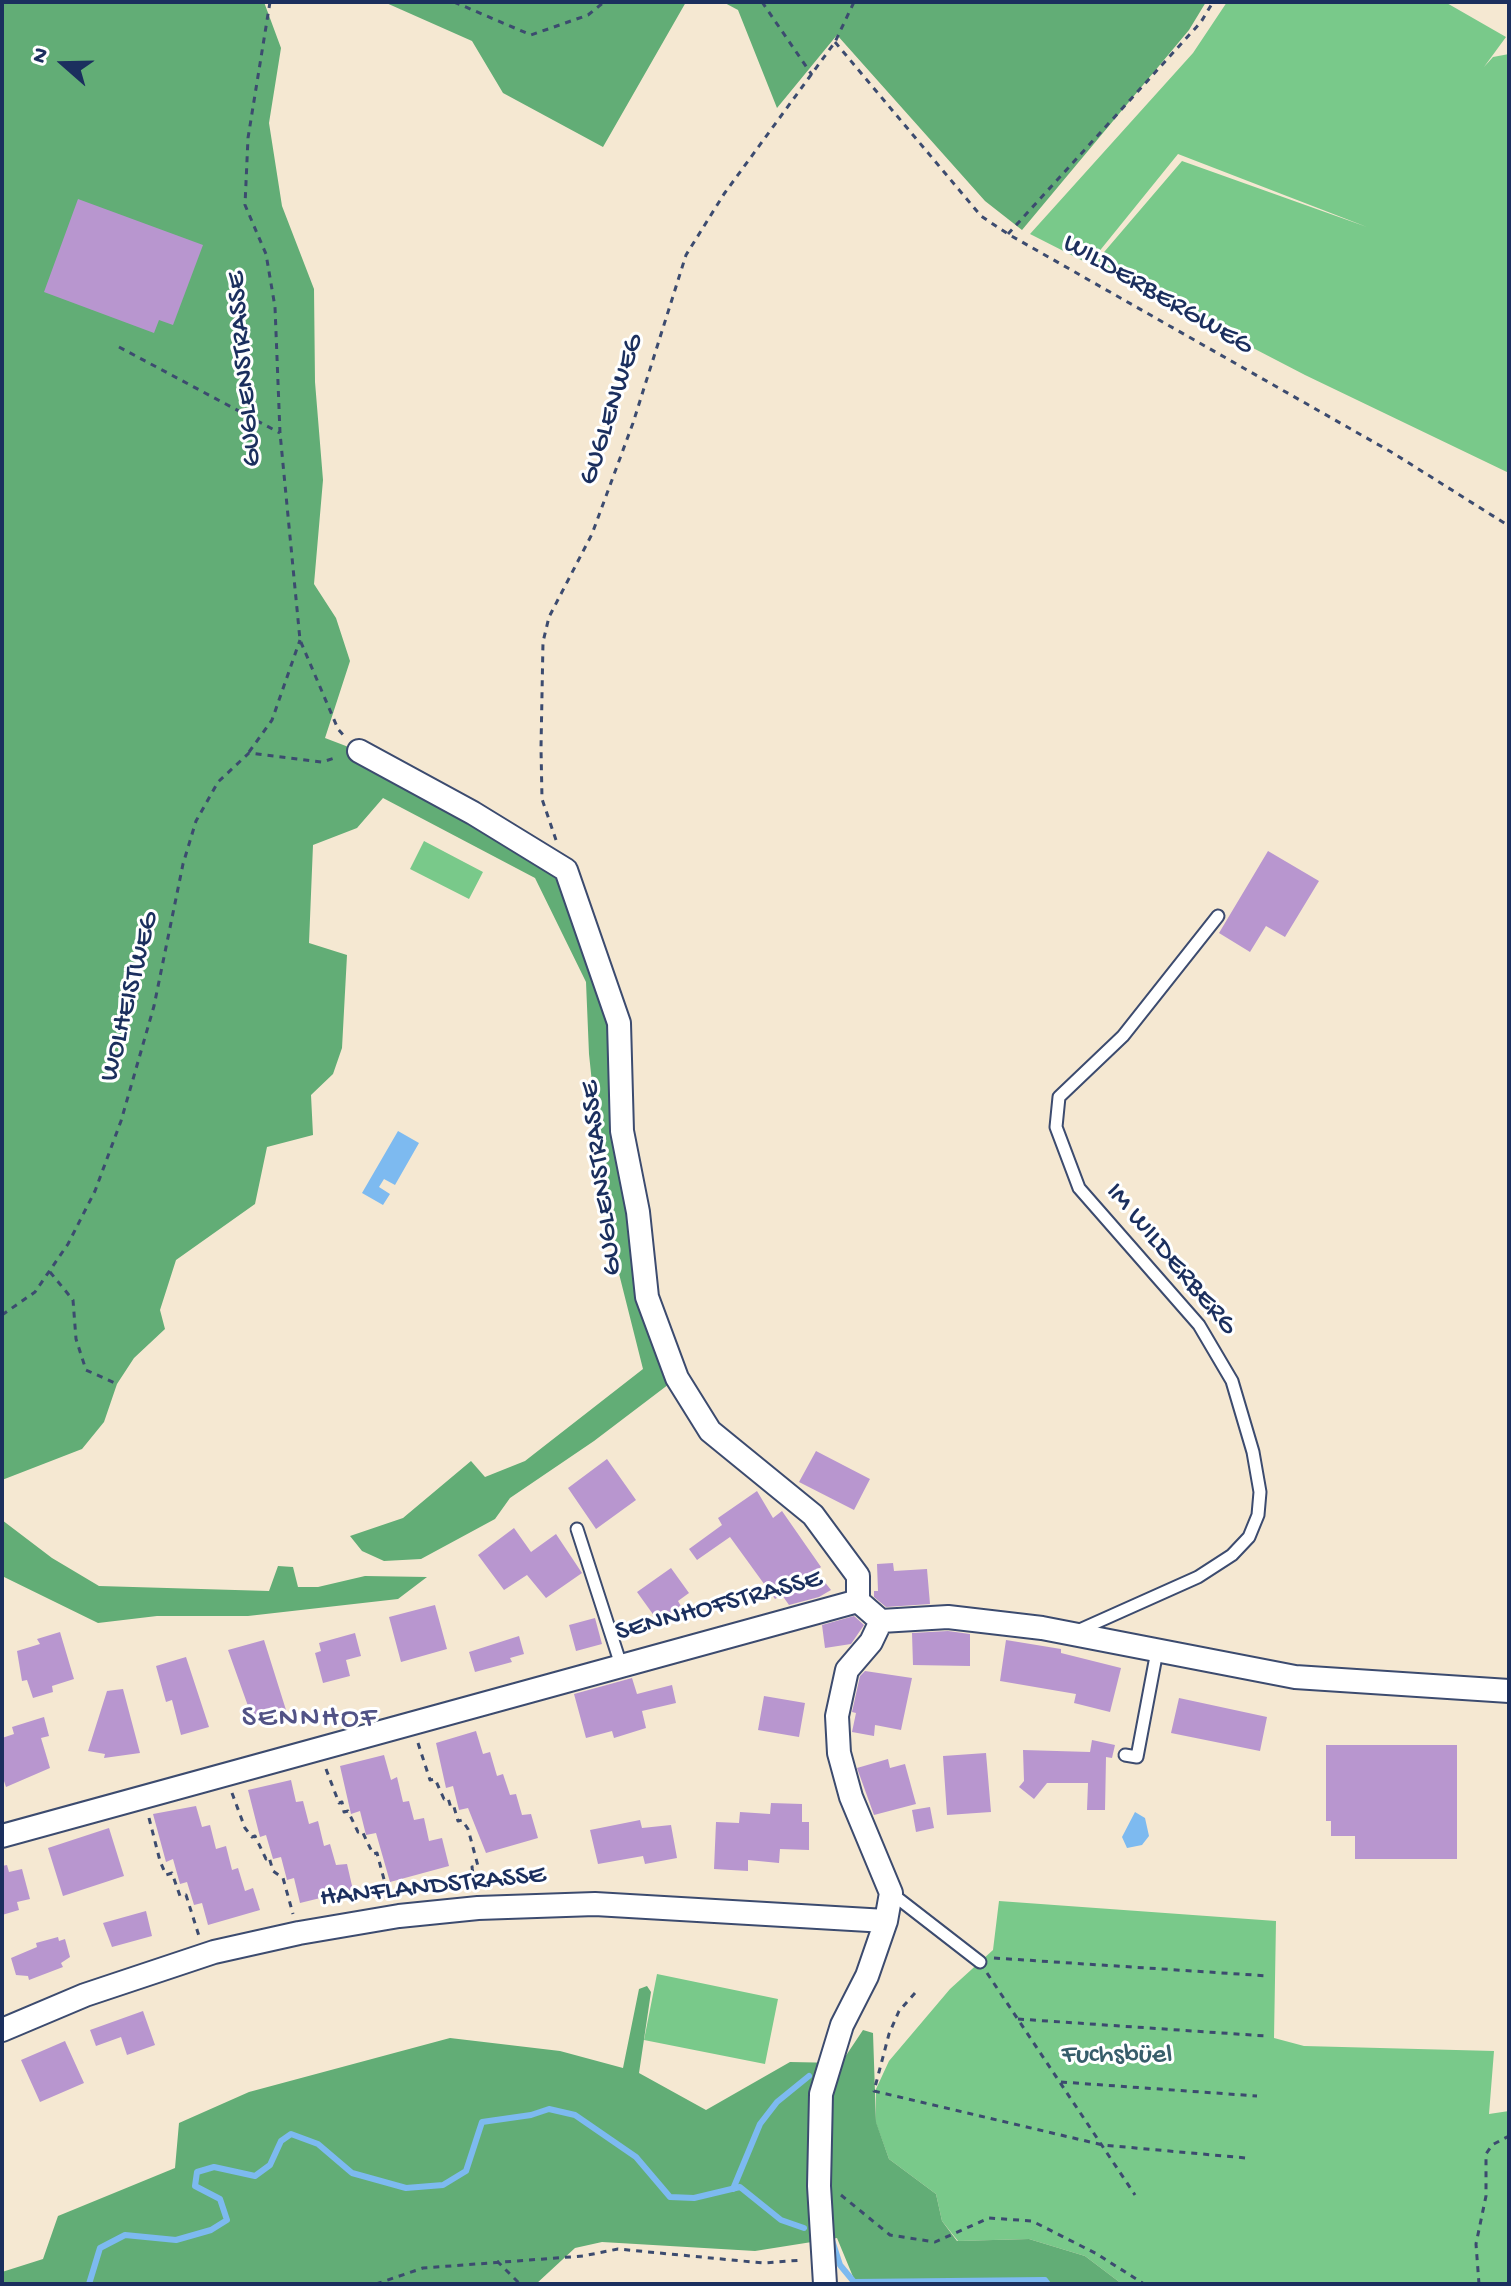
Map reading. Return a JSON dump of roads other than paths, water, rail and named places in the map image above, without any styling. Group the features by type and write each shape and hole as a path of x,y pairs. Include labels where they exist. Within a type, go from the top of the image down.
{"street":[{"name":"GUGLENSTRASSE","path":"359,751 487,821 566,870 619,1023 622,1131 638,1212 647,1297 677,1378 710,1431 813,1515 858,1576 858,1601"},
{"name":"SENNHOFSTRASSE","path":"2,1836 858,1601 881,1621"},
{"path":"825,2284 819,2186 821,2094 842,2025 867,1976 886,1921 891,1893 851,1797 837,1733 840,1691 847,1670 871,1642 881,1621 948,1617 1071,1634 1295,1677 1509,1691"},
{"name":"HANFLANDSTRASSE","path":"2,2030 85,1995 214,1952 299,1933 399,1916 478,1908 595,1904 886,1921"}],"lane":[{"name":"IM WILDERBERG","path":"1071,1634 1198,1577 1232,1555 1249,1537 1258,1515 1260,1492 1253,1452 1232,1381 1199,1325 1079,1188 1056,1127 1059,1097 1123,1036 1218,916"},
{"path":"577,1529 621,1665"},
{"path":"1125,1755 1137,1757 1157,1651"},
{"path":"891,1893 942,1937 980,1962"}],"water":[{"path":"398,1131 419,1143 395,1185 384,1179 379,1187 390,1194 383,1205 362,1193"},
{"path":"1135,1812 1145,1818 1149,1836 1142,1845 1127,1848 1122,1837"}],"waterway":[{"path":"733,2189 760,2124 777,2102 809,2076"},
{"path":"89,2284 100,2248 125,2235 176,2240 211,2230 227,2220 220,2199 195,2186 197,2172 214,2167 255,2176 270,2165 281,2141 291,2134 318,2144 352,2173 406,2188 443,2185 466,2171 482,2122 531,2115 549,2109 575,2115 636,2157 670,2197 694,2198 740,2187 781,2220 804,2228"},
{"path":"831,2237 840,2265 854,2282 1045,2280 1048,2284"}],"district":[{"name":"SENNHOF","path":"310,1720"}],"park label":[{"name":"Fuchsbüel","path":"1117,2057"}]}
